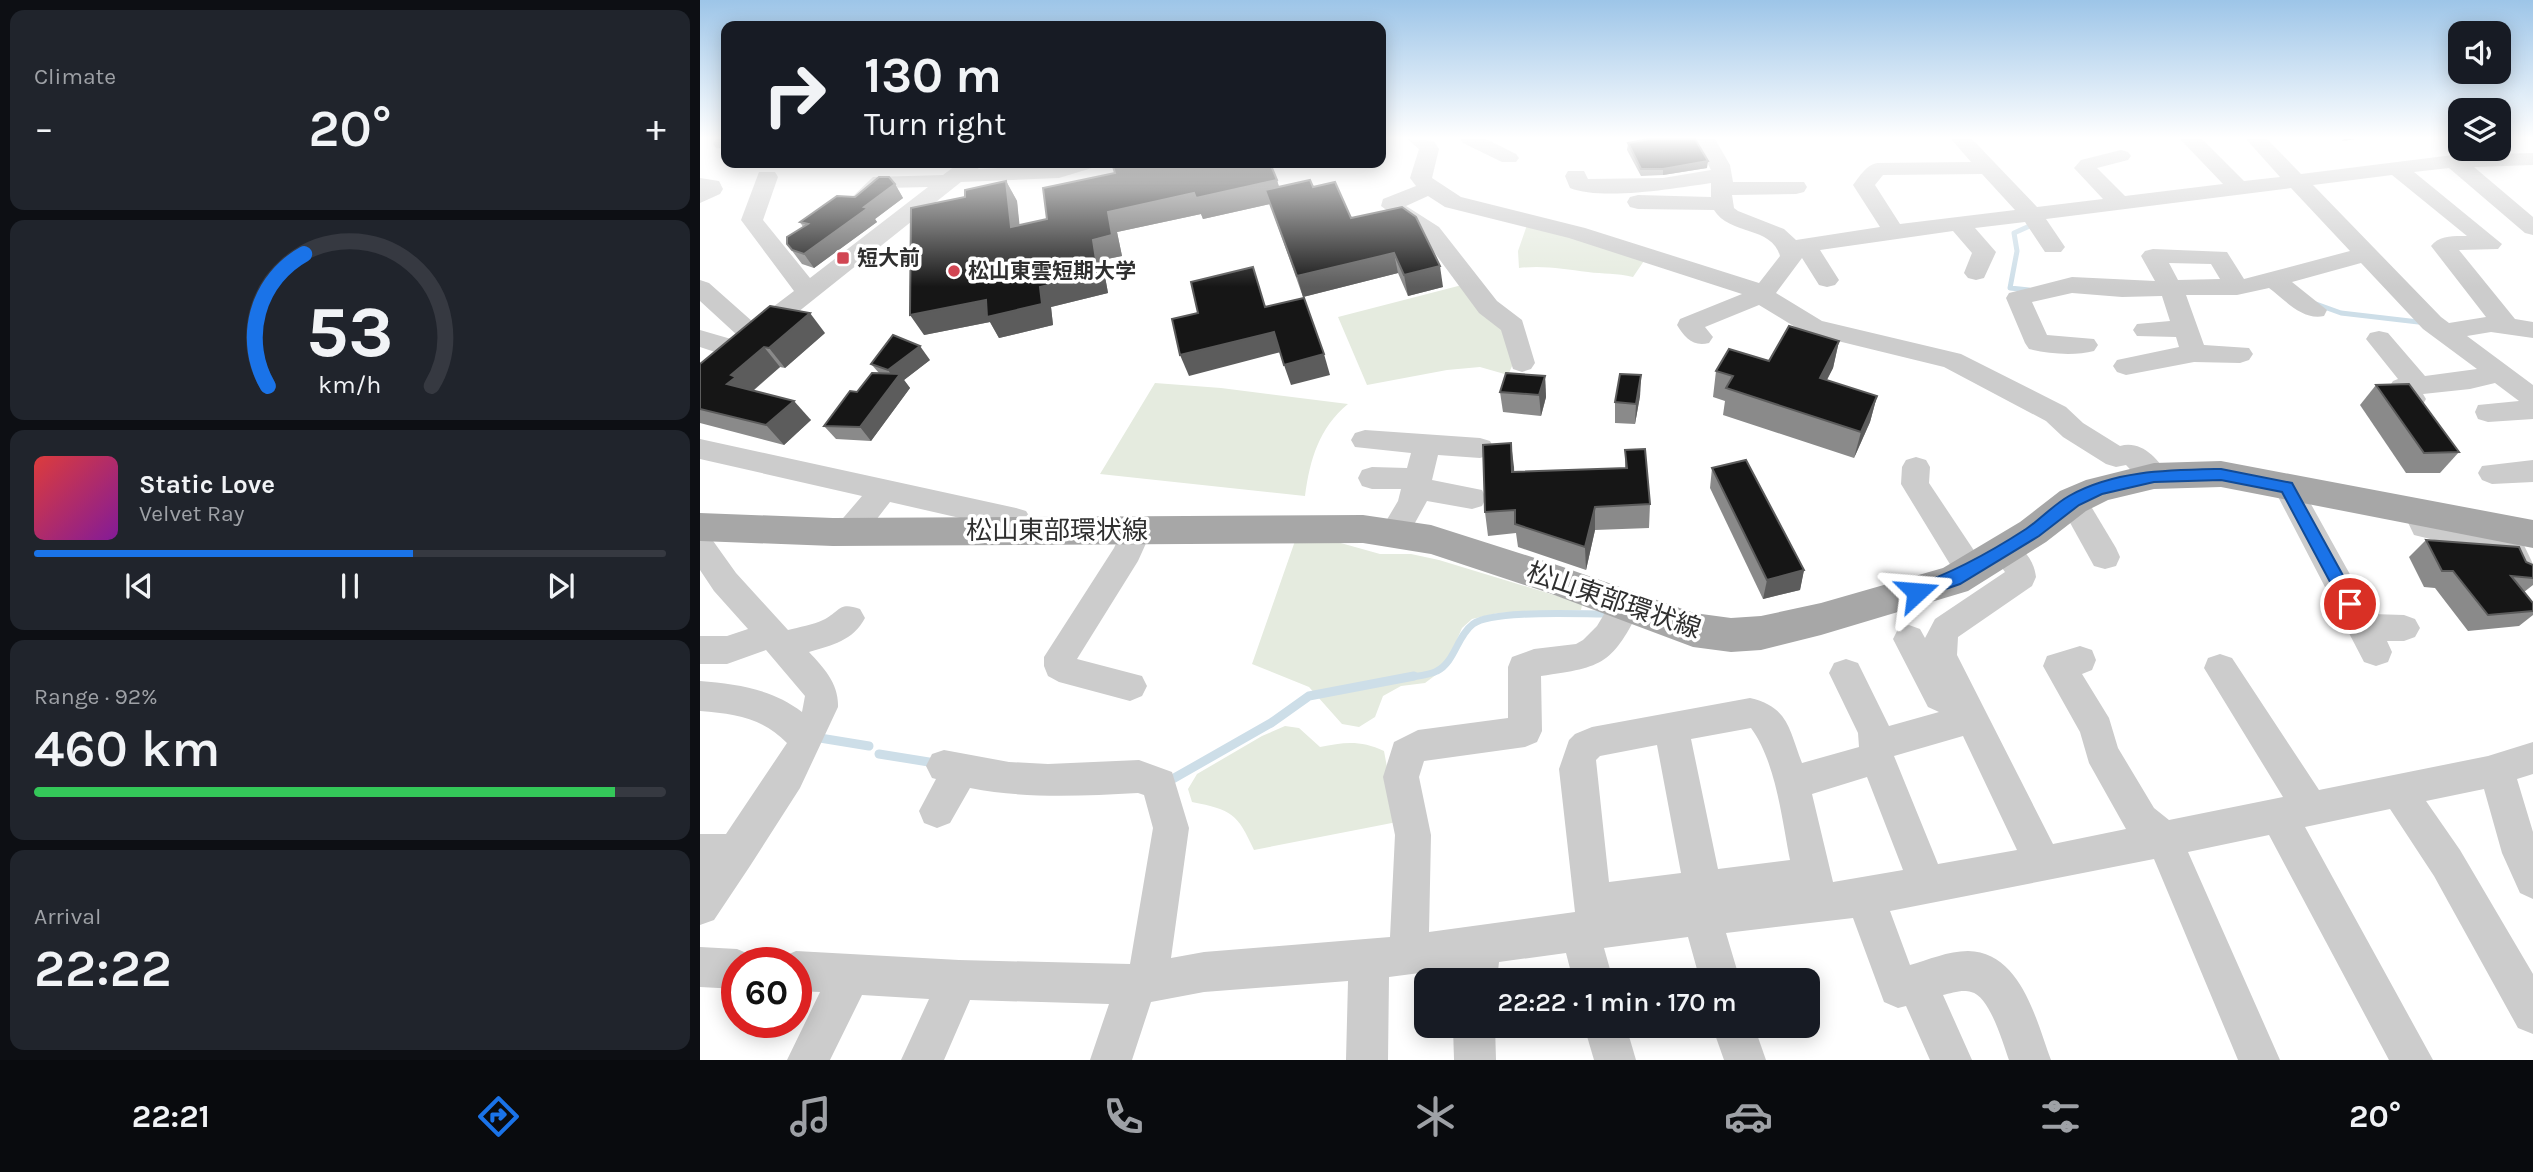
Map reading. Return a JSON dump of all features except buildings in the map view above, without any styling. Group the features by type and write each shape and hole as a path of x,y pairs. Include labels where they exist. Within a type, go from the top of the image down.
{"main road":[{"name":"松山東部環状線","path":"700,527 847,531 1363,529 1431,540 1560,581 1693,630 1731,635 1761,633 1954,580 2033,532 2073,501 2099,489 2154,476 2221,474 2533,534"}],"street":[{"path":"763,188 752,220 807,291"},
{"path":"856,203 873,188"},
{"path":"700,377 933,188"},
{"path":"1428,188 1391,204 1431,232 1488,307 1513,326 1522,363"},
{"path":"1430,188 1453,202 1590,237 1702,272 1763,294 1791,315 1814,327 1952,360 2056,414 2073,430 2116,457 2131,453 2154,476"},
{"path":"1697,188 1742,188"},
{"path":"1866,188 1894,232"},
{"path":"2007,188 2032,215 2053,247"},
{"path":"2105,188 2121,204"},
{"path":"1700,337 1689,325 1763,294 1799,247 1894,232 2236,188"},
{"path":"2303,188 2444,332 2533,398"},
{"path":"2421,188 2490,244 2452,243 2443,246 2507,326"},
{"path":"2492,188 2517,206 2533,228"},
{"path":"1722,189 1731,216 1774,233 1799,247 1827,280"},
{"path":"1959,224 1984,252 1976,273"},
{"path":"2085,345 2038,343 2018,298 2072,285 2122,289 2237,287 2274,280 2367,254"},
{"path":"2194,354 2171,288 2153,256 2219,257 2237,287"},
{"path":"2274,280 2315,310"},
{"path":"700,288 742,342"},
{"path":"2444,332 2491,324 2533,330"},
{"path":"2146,330 2185,328"},
{"path":"700,338 742,342"},
{"path":"2379,339 2415,392 2499,373"},
{"path":"2126,366 2194,354 2240,354"},
{"path":"2488,412 2533,410"},
{"path":"1365,440 1480,448"},
{"path":"1394,533 1412,502 1427,444"},
{"path":"700,449 1016,519 1007,530"},
{"path":"1916,467 1915,484 1970,570"},
{"path":"2492,473 2533,471"},
{"path":"1372,478 1416,484 1472,498"},
{"path":"2287,487 2369,639 2404,628"},
{"path":"847,531 884,489"},
{"path":"2073,501 2105,557"},
{"path":"2418,512 2424,527 2510,547 2521,569"},
{"path":"1130,686 1071,672 1060,666 1060,657 1127,553 1137,530"},
{"path":"1963,721 1941,656 1940,641 1946,628 1956,620 2014,585 2021,577 2020,568 2004,550"},
{"path":"700,906 787,776 821,707 821,694 812,678 706,568"},
{"path":"1409,955 1413,835 1401,777 1406,753 1418,746 1525,732 1524,667 1535,662 1583,659 1609,634 1626,605"},
{"path":"700,650 709,652 834,631 849,618"},
{"path":"1909,639 1963,721 2043,864"},
{"path":"2080,660 2059,666 2098,729 2101,752 2141,820 2164,839 2259,1060"},
{"path":"2220,667 2295,812 2412,1060"},
{"path":"1846,673 1875,733 1877,751 1928,885"},
{"path":"700,696 740,699 768,707 788,719 807,740"},
{"path":"1592,968 1577,769 1578,755 1586,745 1597,741 1750,713 1762,716 1772,729 1792,783 1815,889"},
{"path":"1792,783 1963,721"},
{"path":"1671,727 1702,903 1717,968"},
{"path":"812,971 959,980 1142,983 1204,972 1409,955 1479,962 1590,921 1815,889 1866,896 2043,864 2398,791 2496,770 2533,758"},
{"path":"937,811 953,768 1009,779 1048,781 1139,776 1159,784 1171,828 1142,983 1111,1060"},
{"path":"2496,770 2521,853 2533,880"},
{"path":"2398,791 2447,863 2533,1013"},
{"path":"700,852 737,853"},
{"path":"1866,896 1898,988 1969,971 1987,974 1997,983 2030,1060"},
{"path":"1367,1060 1369,960"},
{"path":"700,967 721,968"},
{"path":"808,1060 852,972"},
{"path":"922,1060 959,980"},
{"path":"1917,984 1951,1060"},
{"path":"1474,1038 1475,1060"},
{"path":"1609,1038 1615,1060"},
{"path":"1737,1038 1745,1060"}],"shaded area":[{"path":"1527,225 1646,258 1633,277 1553,268 1519,268 1518,251"},
{"path":"1462,285 1503,325 1513,364 1508,375 1480,367 1447,370 1367,385 1338,317"},
{"path":"1155,383 1221,388 1348,404 1323,434 1313,457 1305,496 1100,474"},
{"path":"1330,540 1380,554 1411,554 1439,560 1577,602 1582,605 1581,610 1498,613 1472,619 1462,628 1448,660 1437,674 1425,683 1401,686 1383,696 1375,717 1359,727 1342,724 1309,687 1252,664 1295,541"},
{"path":"1285,726 1299,728 1320,747 1352,743 1384,751 1397,822 1254,850 1243,828 1232,815 1192,802 1188,789 1197,774 1262,736"}],"waterway":[{"path":"2029,290 2010,288 2017,251 2014,233 2034,224"},
{"path":"2316,304 2341,313 2427,323"},
{"path":"1405,678 1429,674 1443,667 1468,629 1483,620 1535,614 1602,614"},
{"path":"1169,781 1271,723 1309,696 1414,676"},
{"path":"820,738 869,746"},
{"path":"879,754 935,763"}],"place":[{"name":"短大前","path":"843,258"},
{"name":"松山東雲短期大学","path":"954,271"}],"route":[{"path":"1917,592 1954,580 2033,532 2073,501 2099,489 2154,476 2221,474 2287,487 2350,604"}]}
